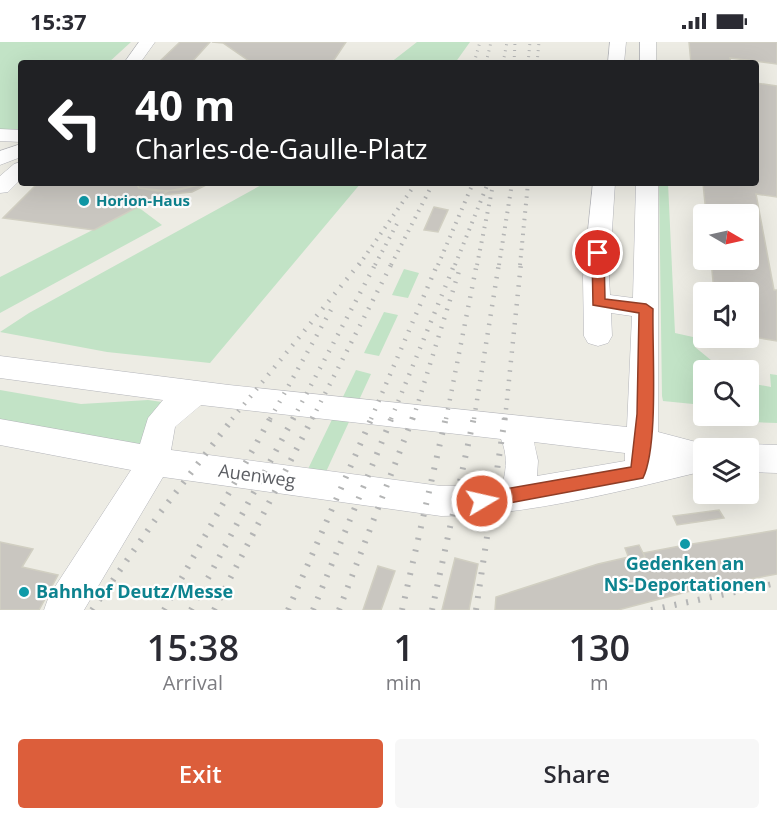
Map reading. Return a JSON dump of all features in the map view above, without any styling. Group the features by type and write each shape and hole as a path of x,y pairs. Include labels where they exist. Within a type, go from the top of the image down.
{"street":[{"path":"140,52 156,48 163,42"},
{"path":"616,60 618,42"},
{"path":"648,42 648,60"},
{"path":"0,135 18,147"},
{"path":"0,159 18,150"},
{"path":"1,188 18,155"},
{"path":"598,336 596,277 604,186"},
{"path":"640,457 646,309 647,186"},
{"path":"598,302 646,309"},
{"name":"Auenweg","path":"0,367 196,393 511,427 640,457 693,457"},
{"path":"63,610 155,461 156,433 160,421 196,393"},
{"path":"511,427 518,438 523,477 516,495"},
{"name":"Auenweg","path":"0,432 155,461 441,501 482,501 516,495 640,457"},
{"path":"759,458 777,459"}],"green space":[{"path":"0,42 131,42 111,60 18,60 18,130 13,133 0,131"},
{"path":"417,42 470,42 457,60 394,60"},
{"path":"260,186 358,186 210,363 107,352 0,332 29,313"},
{"path":"659,186 668,186 675,333 693,337 693,348 711,360 693,360 693,404 663,401"},
{"path":"138,207 162,225 0,313 0,277"},
{"path":"404,269 419,273 408,298 392,295"},
{"path":"384,312 398,315 379,356 364,353"},
{"path":"356,370 371,374 325,474 308,469"},
{"path":"770,374 777,375 777,423 759,422 759,385 771,387"},
{"path":"0,390 81,404 148,400 169,403 145,446 0,420"}],"building":[{"path":"180,42 210,42 194,60 161,60"},
{"path":"212,42 346,42 334,60 248,60 223,43"},
{"path":"689,42 777,42 777,64 730,58 730,60 691,60"},
{"path":"759,83 777,86 777,197 756,194 758,204 705,204 703,186 759,186"},
{"name":"Horion-Haus","path":"35,186 138,186 168,191 94,230 3,218"},
{"path":"138,186 194,186 179,190 158,191"},
{"path":"204,186 192,192 161,195 168,191"},
{"path":"434,207 448,210 438,232 424,230"},
{"path":"759,210 774,290 777,290 777,341 759,338 759,282 713,282 712,270 759,270"},
{"path":"719,510 724,518 677,525 673,516"},
{"path":"777,530 777,574 698,589 618,610 495,610 496,597 598,564 629,557 630,561 645,557 643,553"},
{"name":"Bahnhof Deutz/Messe","path":"0,542 33,549 22,567 58,575 39,610 0,610"},
{"path":"639,545 645,557 630,561 625,548"},
{"path":"455,558 478,564 469,610 442,610"},
{"path":"378,566 395,571 381,610 363,610"}],"railway":[{"path":"475,60 480,42"},
{"path":"487,60 491,42"},
{"path":"504,60 507,42"},
{"path":"514,60 515,42"},
{"path":"528,60 530,42"},
{"path":"537,60 539,42"},
{"path":"359,265 414,186"},
{"path":"391,265 431,186"},
{"path":"438,265 472,186"},
{"path":"455,265 487,186"},
{"path":"477,265 493,186"},
{"path":"499,265 512,186"},
{"path":"520,265 528,186"},
{"path":"375,265 399,220"},
{"path":"232,419 360,263"},
{"path":"293,419 376,263"},
{"path":"312,419 392,263"},
{"path":"371,419 438,263"},
{"path":"391,419 455,263"},
{"path":"446,419 477,263"},
{"path":"474,419 499,263"},
{"path":"505,419 521,263"},
{"path":"413,419 459,271"},
{"path":"270,419 332,308"},
{"path":"92,610 160,513 234,417"},
{"path":"164,610 271,417"},
{"path":"191,610 294,417"},
{"path":"214,610 313,417"},
{"path":"288,610 372,417"},
{"path":"313,610 392,417"},
{"path":"339,610 413,417"},
{"path":"402,610 446,417"},
{"path":"432,610 474,417"},
{"path":"476,610 505,417"},
{"path":"651,610 777,583"}],"place":[{"name":"Horion-Haus","path":"84,201"},
{"name":"Gedenken an NS-Deportationen","path":"685,544"},
{"name":"Bahnhof Deutz/Messe","path":"24,592"}],"route":[{"path":"482,501 637,473 641,462 644,414 646,309 598,302 596,277 598,253"}]}
